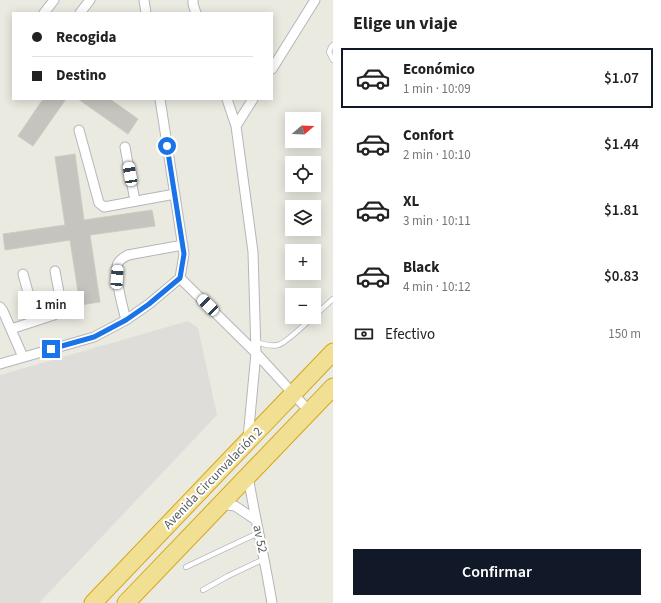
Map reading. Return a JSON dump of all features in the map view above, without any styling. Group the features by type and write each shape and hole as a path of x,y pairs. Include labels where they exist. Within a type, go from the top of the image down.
{"highway":[{"name":"Avenida Circunvalación 2","path":"93,603 333,352"},
{"name":"Avenida Circunvalación 2","path":"126,603 333,387"}],"street":[{"path":"45,12 54,0"},
{"path":"81,12 90,0"},
{"path":"144,0 146,12"},
{"path":"193,0 196,12"},
{"path":"273,67 315,0"},
{"path":"0,364 94,337 126,320 149,304 180,278 184,254 183,245 160,100"},
{"path":"226,100 236,126 253,252 256,353 248,441"},
{"path":"236,126 252,100"},
{"path":"80,130 98,203 104,207 175,194"},
{"path":"124,147 134,201"},
{"path":"126,320 117,277 118,263 128,255 183,245"},
{"path":"11,329 54,315 60,309 61,304 55,271"},
{"path":"24,274 36,321"},
{"path":"180,278 256,353 309,411"},
{"path":"0,307 23,357"},
{"name":"av 52","path":"248,476 272,603"},
{"path":"220,504 235,506 256,520"}],"lane":[{"path":"333,45 329,52 333,60"},
{"path":"321,309 333,299"},
{"path":"256,342 278,345 285,341 304,324"},
{"path":"186,567 258,533"},
{"path":"203,590 228,576 264,560"}],"shaded area":[{"path":"188,321 198,328 217,415 39,603 0,603 0,375"}],"building":[{"path":"42,100 65,100 33,146 18,136"},
{"path":"79,100 111,100 138,119 128,134"},
{"path":"75,154 84,220 152,210 155,226 90,235 100,302 80,305 70,240 5,250 3,234 65,225 55,157"}],"route":[{"path":"51,349 94,337 126,320 149,304 180,278 184,254 167,146"}]}
